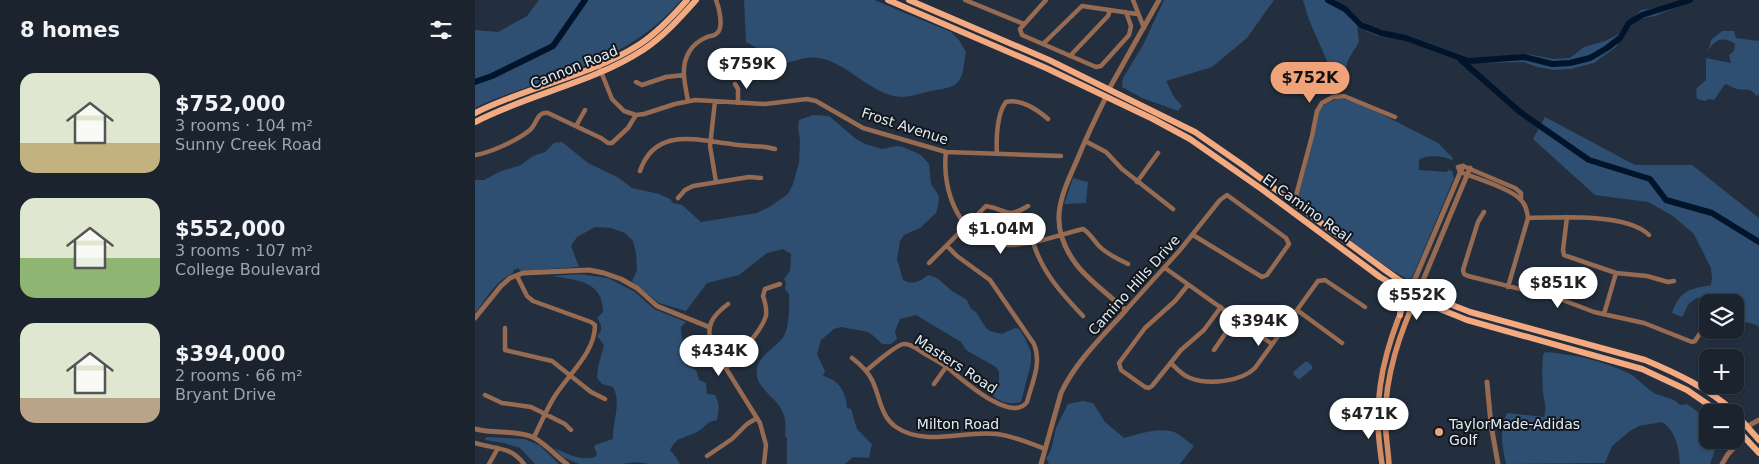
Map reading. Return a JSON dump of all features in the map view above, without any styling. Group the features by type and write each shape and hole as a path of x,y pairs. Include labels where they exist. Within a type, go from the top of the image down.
{"main road":[{"name":"Cannon Road","path":"475,122 499,109 599,69 641,44 671,18 687,0"},
{"name":"Cannon Road","path":"475,113 496,104 625,61 657,40 695,0"},
{"name":"El Camino Real","path":"888,0 1008,51 1191,139 1392,286 1415,299 1438,310 1467,320 1642,369 1687,390 1707,404"},
{"name":"El Camino Real","path":"909,0 1012,44 1195,132 1385,270 1419,290 1470,312 1645,360 1670,370 1724,404"},
{"path":"1392,286 1401,300 1400,315"},
{"path":"1382,464 1378,424 1381,373 1393,333 1412,286"},
{"path":"1389,464 1385,423 1389,375 1400,335 1419,290"},
{"name":"El Camino Real","path":"1744,422 1759,440"},
{"path":"1745,437 1759,453"}],"street":[{"path":"689,101 684,75 686,58 689,51 701,40 717,34 720,29 720,8 716,0"},
{"path":"965,0 1024,24"},
{"path":"1133,0 1144,28"},
{"path":"1126,310 1076,264 1067,251 1061,234 1058,215 1061,195 1105,96 1159,0"},
{"path":"1043,1 1020,30 1022,35 1096,67 1101,66 1129,35 1131,26 1126,12"},
{"path":"1043,44 1080,6 1085,5 1137,14"},
{"path":"1070,56 1108,16 1110,10"},
{"path":"475,155 483,154 522,136 531,130 540,115 544,113 576,126 608,143 612,143 627,128 635,115 619,108 612,100 599,69"},
{"path":"635,82 642,85 666,77 684,75"},
{"path":"735,84 738,89 738,103"},
{"path":"1294,203 1309,152 1317,111 1323,102 1333,97 1343,96 1395,117"},
{"name":"Frost Avenue","path":"635,115 689,101 765,104 807,99 816,101 863,128 945,152 1061,156"},
{"path":"715,101 710,141 716,182"},
{"path":"997,153 996,137 1002,107 1006,102 1022,103 1049,119"},
{"path":"576,126 585,110"},
{"path":"640,171 646,157 668,141 687,139 766,146 775,149"},
{"path":"1085,141 1106,152 1137,182 1173,209"},
{"path":"945,152 945,174 952,202 957,214 977,235 997,244 1014,245 1083,229 1101,248 1128,264"},
{"path":"1137,182 1158,152"},
{"path":"1412,286 1463,166 1515,188 1521,193 1521,199"},
{"path":"1419,290 1470,168"},
{"path":"1460,172 1511,192 1521,199 1526,206 1528,218 1508,287"},
{"path":"678,198 685,190 693,186 749,177 761,178"},
{"name":"Camino Hills Drive","path":"1041,464 1061,393 1075,368 1165,268 1223,197 1227,195 1288,240 1288,246 1267,276 1260,277 1193,235"},
{"path":"929,263 986,206 1001,212 1011,213 1028,206"},
{"path":"1484,212 1478,222 1463,270 1464,274 1560,299 1604,314 1644,323 1692,342 1699,335"},
{"path":"1567,217 1563,250 1565,255 1616,273 1647,276 1668,282 1674,281"},
{"path":"1528,218 1582,217 1637,226 1649,235"},
{"path":"1033,242 1043,267 1062,294 1083,316"},
{"name":"Masters Road","path":"867,370 893,350 909,344 946,367 992,402 1007,407 1020,407 1024,406 1027,402 1038,359 1034,344 990,280 957,256 947,246"},
{"path":"1165,268 1272,344"},
{"path":"475,318 501,286 510,278 534,272 581,271 604,273 621,279 637,288 657,306 709,327"},
{"path":"1604,314 1616,273"},
{"path":"517,276 527,296 533,302 595,325 595,330 585,355 553,399 534,437"},
{"path":"1171,363 1182,374 1195,380 1232,380 1244,376 1252,371 1321,280 1325,280 1365,307"},
{"path":"726,368 762,325 766,316 766,304 763,296 765,289 780,284"},
{"path":"1188,285 1175,302 1145,328 1119,362 1121,370 1145,387 1149,388 1181,350 1204,330 1221,307"},
{"path":"728,304 716,313 709,327 709,337 712,346 757,418 765,436 766,454 764,464"},
{"path":"1297,310 1341,343"},
{"path":"1213,350 1236,318"},
{"path":"505,328 505,350 552,361 591,392 605,399"},
{"name":"Milton Road","path":"851,358 867,370 885,414 893,425 906,433 925,437 978,433 997,434 1017,438 1045,449"},
{"path":"934,384 946,367"},
{"path":"1487,382 1497,464"},
{"path":"485,395 502,403 531,407 565,424 571,430"},
{"path":"707,456 732,439 747,424 757,418"},
{"path":"1748,426 1759,420"},
{"path":"475,429 486,432 525,434 534,437 567,464"},
{"path":"1722,464 1728,454 1745,437"},
{"path":"475,442 517,454 524,464"},
{"path":"489,464 498,448"}],"shaded area":[{"path":"539,0 681,0 647,32 609,55 475,108 475,30 498,32 527,16"},
{"path":"744,0 874,0 951,32 959,40 966,52 961,77 955,85 949,87 901,97 879,91 840,66 819,58 806,58 782,64 770,64 764,52 746,42"},
{"path":"1164,0 1274,0 1247,38 1212,67 1166,81 1174,97 1182,106 1178,111 1142,98 1122,87 1123,78 1143,45"},
{"path":"1303,0 1335,0 1347,7 1367,26 1407,35 1473,59 1527,54 1553,59 1570,58 1584,47 1605,41 1617,35 1641,10 1694,0 1655,16 1638,19 1616,47 1594,63 1570,69 1554,70 1524,62 1468,63 1426,46 1378,36 1366,31 1357,23 1359,42 1348,60 1346,68 1339,73 1331,70 1309,20"},
{"path":"1722,31 1734,31 1736,38 1759,41 1759,95 1756,96 1750,90 1737,89 1725,84 1714,100 1709,99 1705,101 1697,99 1696,89 1706,80 1706,58 1731,63 1729,55 1734,51 1735,44 1727,40 1716,41 1708,51 1711,40"},
{"path":"1340,98 1366,106 1438,143 1453,158 1452,160 1444,157 1430,156 1419,160 1419,170 1447,172 1448,170 1452,171 1454,178 1412,278 1407,279 1393,271 1365,252 1326,221 1298,203 1297,198 1319,111 1326,103"},
{"path":"813,115 829,116 856,139 865,144 882,149 896,146 903,147 921,155 929,164 931,184 939,196 938,206 936,213 920,228 904,235 900,241 897,259 903,280 916,282 928,275 937,278 952,291 967,300 971,309 976,312 990,331 1002,334 1015,328 1019,329 1031,352 1031,363 1021,402 1008,403 1000,401 993,396 990,393 999,380 999,372 996,367 966,350 961,342 916,315 900,319 895,331 897,339 891,344 882,344 868,332 841,327 834,329 821,340 817,354 825,371 823,376 834,381 841,388 847,408 851,409 857,429 872,444 869,458 853,457 845,464 787,464 787,438 785,437 783,414 780,407 761,385 757,374 758,363 781,340 787,326 789,294 785,289 786,283 784,279 790,271 791,254 783,249 767,253 739,275 707,283 686,311 659,303 632,281 637,270 636,253 633,241 625,233 611,228 595,227 577,237 571,246 579,267 520,271 518,268 496,285 475,313 475,180 484,180 499,172 521,165 533,156 545,152 554,143 562,142 588,163 619,178 632,188 659,194 670,199 673,203 682,205 701,222 757,213 788,194 799,163 799,120"},
{"path":"1545,117 1635,165 1692,165 1759,218 1759,327 1744,322 1744,294 1699,294 1699,298 1694,299 1688,305 1682,317 1672,313 1682,295 1697,288 1711,285 1711,268 1694,234 1673,216 1648,202 1595,195 1533,139"},
{"path":"1073,178 1088,182 1086,203 1064,204"},
{"path":"579,274 608,278 635,292 654,309 686,322 681,327 681,335 691,360 686,365 696,370 699,380 706,383 707,394 715,395 719,410 717,420 708,423 695,433 676,441 673,445 670,450 680,464 637,462 579,464 563,457 554,448 574,456 590,458 595,457 597,454 595,445 613,439 617,406 616,393 613,387 602,384 597,378 604,345 597,336 601,329 597,318 603,312 602,302 599,294 587,284 552,276"},
{"path":"1545,352 1566,354 1609,365 1628,373 1656,394 1672,399 1680,405 1687,404 1699,413 1699,449 1716,449 1710,464 1680,464 1678,446 1674,435 1662,422 1639,426 1630,431 1612,446 1605,463 1506,464 1502,432 1507,413 1544,417 1543,355"},
{"path":"1305,362 1312,366 1312,369 1298,379 1293,374 1294,371"},
{"path":"1083,401 1093,403 1105,422 1124,438 1162,430 1177,433 1194,446 1180,464 1048,464 1049,462 1046,459 1051,450 1056,428 1068,404"},
{"path":"486,437 524,439 539,445 559,464 535,464 520,448 485,440"}],"waterway":[{"path":"475,82 492,76 553,46 585,0"},
{"path":"1328,0 1345,9 1361,25 1381,33 1406,38 1469,61 1524,57 1552,64 1570,63 1590,58 1620,38 1629,23 1642,15 1690,0"},
{"path":"1461,60 1520,112 1589,160 1650,179 1666,200 1712,213 1759,242"}],"place":[{"name":"TaylorMade-Adidas Golf","path":"1439,432"}]}
